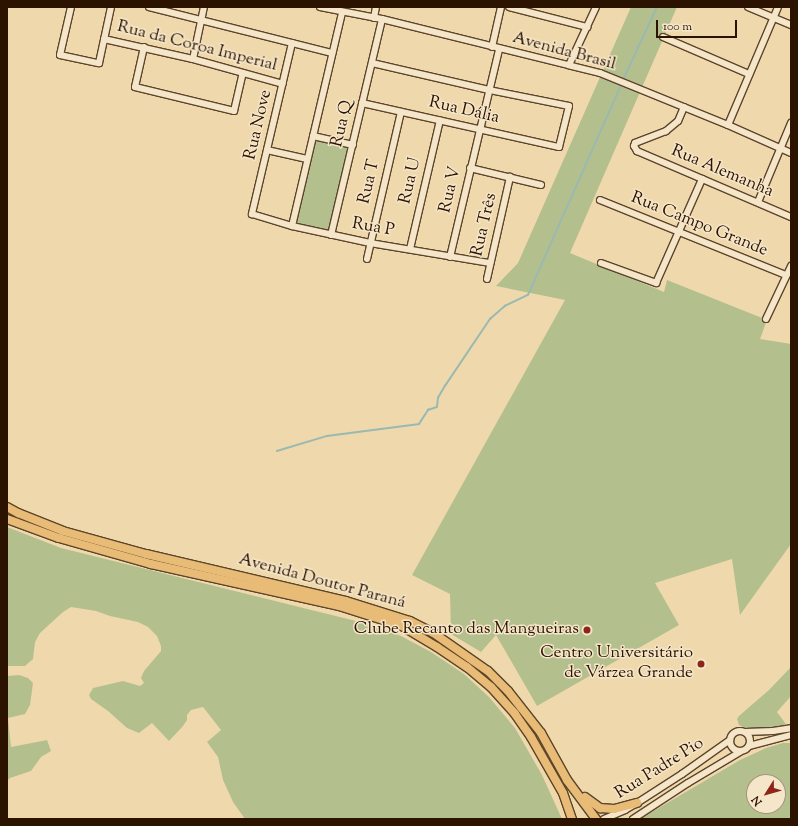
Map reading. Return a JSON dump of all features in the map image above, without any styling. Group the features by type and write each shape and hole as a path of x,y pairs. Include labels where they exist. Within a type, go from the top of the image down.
{"main road":[{"name":"Avenida Doutor Paraná","path":"7,507 63,531 146,554 346,601 410,620 432,632 488,671 520,704 541,732 567,780 596,819"},
{"name":"Avenida Doutor Paraná","path":"7,519 59,538 151,564 339,606 402,626 467,667 491,687 516,714 563,793 572,819"},
{"path":"558,762 589,802 600,808 614,809 637,802"}],"street":[{"path":"71,7 60,55 99,63 111,7"},
{"path":"149,7 332,53"},
{"path":"193,59 204,7"},
{"name":"Avenida Brasil","path":"320,7 382,19 600,73 728,124 791,153"},
{"path":"374,18 376,7"},
{"name":"Rua V","path":"450,257 489,90 501,7"},
{"path":"509,7 587,27"},
{"path":"569,65 596,7"},
{"path":"748,7 791,25"},
{"path":"728,124 748,74 778,7"},
{"path":"292,226 342,12"},
{"name":"Rua Q","path":"331,235 382,19"},
{"path":"663,37 748,74"},
{"name":"Rua da Coroa Imperial","path":"104,39 193,59 283,84"},
{"name":"Rua Nove","path":"252,214 292,43"},
{"path":"144,48 135,88 234,111 244,73"},
{"path":"372,63 489,90"},
{"name":"Rua Dália","path":"362,103 559,147 569,106 489,90"},
{"name":"Rua Alemanha","path":"684,107 678,121 666,131 635,142 634,146 642,153 791,217"},
{"name":"Rua T","path":"366,259 401,112"},
{"name":"Rua U","path":"410,249 440,120"},
{"path":"758,202 791,123"},
{"path":"313,136 352,144"},
{"path":"267,150 307,159"},
{"path":"470,168 541,185"},
{"name":"Rua Três","path":"487,279 510,177"},
{"path":"601,263 656,283 702,179"},
{"name":"Rua Campo Grande","path":"600,200 786,275"},
{"name":"Rua P","path":"252,214 292,226 331,235 490,263"},
{"path":"766,319 791,266"},
{"path":"791,728 773,731 734,732 730,740 732,748 740,752 750,746 791,735"},
{"path":"745,732 750,737 750,746"},
{"name":"Rua Padre Pio","path":"604,819 625,810 676,778 730,740"},
{"name":"Rua Padre Pio","path":"633,819 688,783 740,752"}],"green space":[{"path":"631,7 677,7 570,253 664,292 667,280 767,320 760,339 791,344 791,544 740,615 732,559 655,583 679,625 537,706 496,635 481,652 451,634 450,594 412,575 565,300 496,286 518,263"},
{"path":"315,138 350,146 330,233 295,225"},
{"path":"7,527 61,548 368,624 401,636 431,652 464,674 489,697 515,728 542,775 562,819 245,819 233,802 223,780 218,757 207,742 221,730 203,707 191,710 187,715 187,720 183,726 169,741 152,723 139,733 127,728 108,711 91,699 89,695 93,688 123,681 140,686 144,683 141,678 144,671 161,651 161,646 157,636 148,627 138,622 110,616 96,611 71,607 63,612 40,633 35,642 33,659 25,666 7,666"},
{"path":"791,667 791,696 777,712 788,727 750,730 739,725 737,719 739,716 769,690"},
{"path":"19,675 28,678 33,683 30,705 25,714 8,718 11,747 47,740 51,751 41,757 31,771 10,778 7,781 7,676"},
{"path":"783,743 791,743 791,819 640,819 740,760 766,748"}],"waterway":[{"path":"623,80 657,7"},
{"path":"277,451 327,436 419,424 428,410 437,407 438,398 445,386 490,319 505,306 528,295 622,83"}],"place":[{"name":"Clube Recanto das Mangueiras","path":"587,630"},
{"name":"Centro Universitário de Várzea Grande","path":"701,664"}]}
